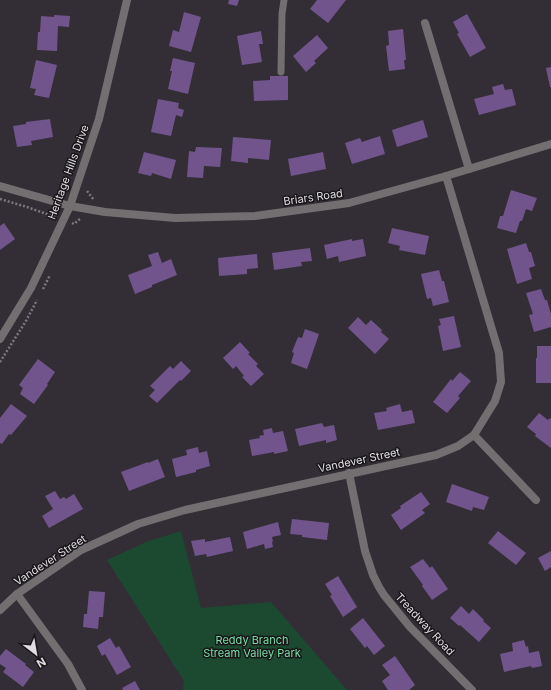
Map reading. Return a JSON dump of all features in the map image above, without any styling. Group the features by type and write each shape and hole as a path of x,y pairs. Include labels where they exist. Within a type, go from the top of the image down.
{"street":[{"name":"Heritage Hills Drive","path":"0,339 32,288 70,206 99,119 127,0"},
{"path":"425,23 469,169"},
{"name":"Briars Road","path":"0,186 70,206 105,212 175,218 255,216 349,203 446,176 551,144"},
{"name":"Vandever Street","path":"0,610 17,594 81,550 138,524 186,510 436,455 458,446 474,435 496,401 501,382 499,353 446,176"},
{"path":"474,435 536,500"},
{"name":"Treadway Road","path":"349,473 365,551 373,575 379,587 410,627 472,690"},
{"path":"17,594 68,664 82,690"}],"lane":[{"path":"281,72 282,14 284,0"}],"path":[{"path":"87,191 95,201"}],"green space":[{"name":"Reddy Branch Stream Valley Park","path":"181,531 201,608 271,602 347,690 183,690 184,681 107,560 146,542"}],"building":[{"path":"229,0 239,0 237,6 228,4"},
{"path":"317,0 346,0 328,23 310,9"},
{"path":"184,12 201,17 191,52 169,46 173,30 179,32"},
{"path":"467,14 486,48 470,57 457,34 459,33 453,22"},
{"path":"54,15 70,16 69,27 58,26 57,51 37,50 41,16 54,17"},
{"path":"403,29 406,60 404,60 405,69 389,71 386,46 389,45 388,31"},
{"path":"261,31 263,44 259,44 262,62 242,65 237,36"},
{"path":"317,35 328,48 314,61 316,63 306,72 293,56"},
{"path":"173,58 195,63 188,94 168,89"},
{"path":"36,60 57,65 49,98 34,95 36,89 30,88"},
{"path":"551,67 551,87 550,87 546,68"},
{"path":"270,76 288,76 288,100 254,101 253,81 270,80"},
{"path":"503,84 505,90 512,89 516,105 479,115 474,99 494,94 492,87"},
{"path":"158,99 179,103 178,108 184,110 182,117 176,115 171,136 151,132"},
{"path":"50,119 53,137 31,141 32,145 17,147 13,126 26,124 26,122"},
{"path":"423,120 428,137 397,147 392,130"},
{"path":"380,136 385,154 352,164 345,143 360,138 362,142"},
{"path":"233,137 271,140 269,160 248,158 248,163 231,161"},
{"path":"196,147 222,148 220,167 204,166 203,178 187,177 189,151 195,152"},
{"path":"144,152 176,160 171,179 152,173 151,176 138,173"},
{"path":"323,152 326,169 291,176 288,159"},
{"path":"511,190 537,198 532,211 526,209 516,233 497,228 500,216 503,216"},
{"path":"4,223 15,239 0,250 0,226"},
{"path":"392,228 429,236 425,255 399,250 400,246 388,243"},
{"path":"352,239 352,241 363,239 366,256 339,262 338,256 327,259 324,245"},
{"path":"526,243 529,252 531,252 535,266 529,268 532,279 517,284 507,249"},
{"path":"310,248 312,261 301,262 302,266 274,270 272,253"},
{"path":"158,252 162,263 171,259 177,275 135,294 128,275 152,266 148,255"},
{"path":"257,254 258,268 247,269 247,274 219,276 218,258"},
{"path":"439,270 442,281 444,281 449,302 433,306 431,298 427,299 421,274"},
{"path":"541,289 545,300 547,300 551,314 551,327 534,332 529,315 533,314 526,293"},
{"path":"454,316 461,347 443,351 438,326 441,325 439,319"},
{"path":"358,317 366,325 371,320 389,339 375,354 348,328"},
{"path":"305,329 319,334 307,369 291,363 294,353 292,352 298,337 302,338"},
{"path":"240,342 250,353 248,354 258,364 256,366 264,374 251,386 242,377 244,376 236,366 233,369 223,358"},
{"path":"537,346 551,346 551,383 536,383"},
{"path":"38,359 55,372 47,384 48,385 34,404 20,394 23,388 19,385"},
{"path":"181,361 191,371 157,403 149,396 155,390 150,386 170,366 173,369"},
{"path":"460,372 471,381 458,396 460,398 447,413 433,402 451,379 452,381"},
{"path":"11,404 27,416 11,435 9,434 2,444 0,443 0,418"},
{"path":"400,404 402,412 412,410 415,423 378,430 374,413 387,411 386,408"},
{"path":"539,413 548,420 550,418 551,419 551,448 535,436 536,434 527,427"},
{"path":"322,423 324,427 334,425 337,440 326,443 326,440 299,446 295,429"},
{"path":"272,428 273,433 283,431 288,451 252,456 249,440 260,438 259,436 264,435 263,430"},
{"path":"198,447 199,453 207,451 210,466 196,470 196,472 176,477 172,459 187,455 186,450"},
{"path":"158,459 165,477 129,491 121,472"},
{"path":"452,484 489,497 484,510 473,507 472,511 446,502"},
{"path":"55,491 60,499 64,497 66,499 74,494 83,509 49,528 42,516 53,509 45,496"},
{"path":"421,492 430,504 422,510 425,513 401,530 391,515 401,508 400,506"},
{"path":"292,519 329,523 327,540 290,534"},
{"path":"278,522 281,535 272,537 273,547 265,549 264,544 247,549 243,532"},
{"path":"498,531 526,553 516,565 488,543"},
{"path":"230,537 233,551 207,557 206,554 195,556 191,541 205,539 205,542"},
{"path":"551,551 551,567 545,571 538,558"},
{"path":"423,559 430,568 432,566 448,589 432,600 410,567"},
{"path":"338,576 357,607 343,617 330,596 332,595 325,584"},
{"path":"89,591 105,592 103,617 99,617 98,629 83,627 84,614 87,614"},
{"path":"461,606 469,614 473,609 491,628 479,642 450,618"},
{"path":"363,618 385,646 374,655 367,646 365,648 350,629"},
{"path":"110,638 116,648 119,646 131,667 117,675 105,654 102,656 97,646"},
{"path":"524,640 526,647 528,646 529,653 539,651 542,666 532,668 531,666 504,672 500,654 513,651 512,643"},
{"path":"6,649 34,672 23,687 3,672 6,668 0,664 0,656"},
{"path":"395,656 415,685 409,690 388,690 382,681 390,675 382,665"},
{"path":"135,681 140,690 123,690 122,688"}]}
